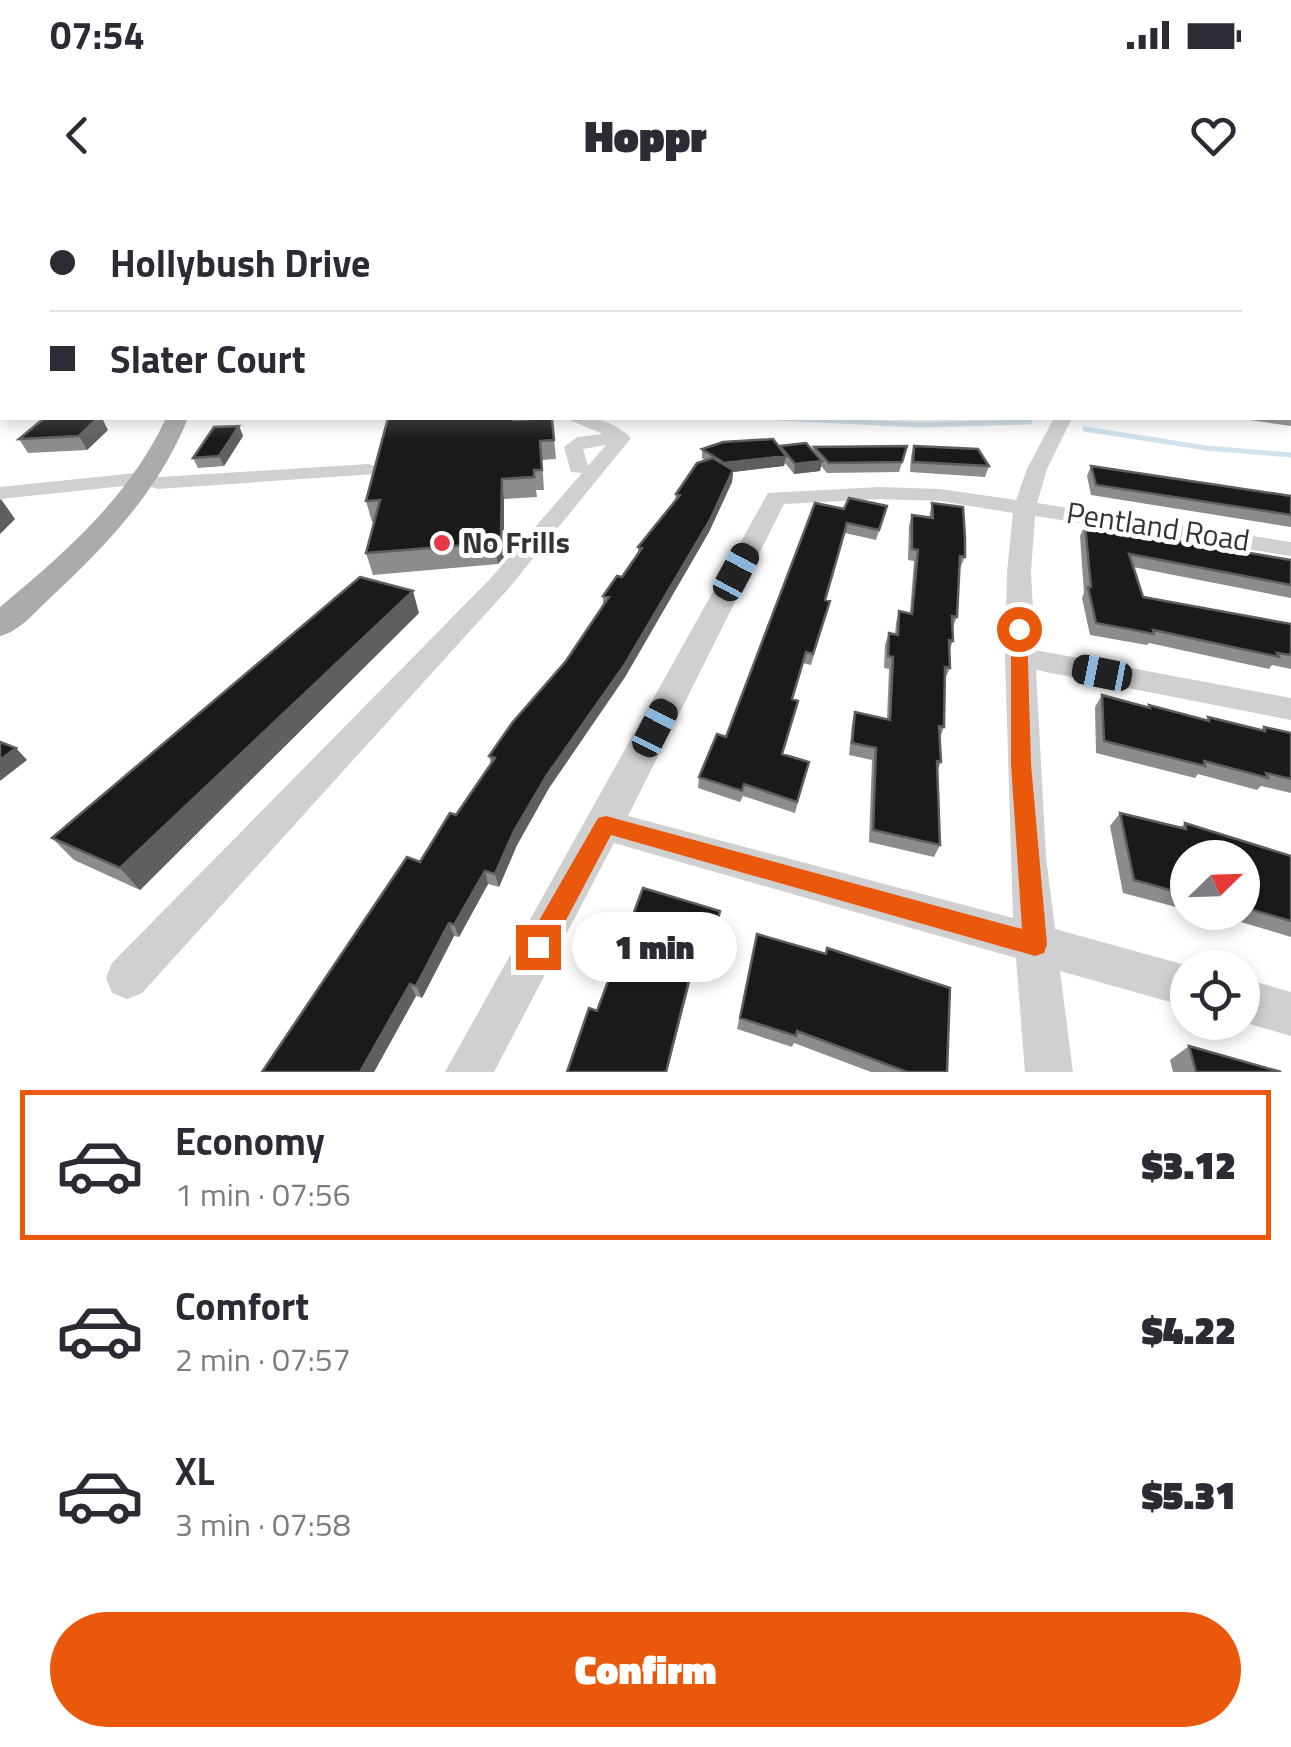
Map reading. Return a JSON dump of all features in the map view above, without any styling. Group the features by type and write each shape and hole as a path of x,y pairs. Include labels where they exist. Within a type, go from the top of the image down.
{"main road":[{"path":"0,624 86,544 133,485 155,420"},
{"path":"0,598 162,456 176,420"}],"street":[{"path":"582,420 604,426 622,438"},
{"path":"1050,1072 1022,783 1019,572 1025,507 1057,428"},
{"path":"578,468 574,447 584,441 622,438"},
{"path":"128,978 500,583 622,438"},
{"path":"0,496 368,470"},
{"name":"Pentland Road","path":"606,825 776,498 918,493 1291,548"},
{"path":"1019,657 1291,708"},
{"path":"470,1072 606,825 1170,981"},
{"path":"1260,1005 1291,1014"}],"building":[{"path":"42,420 96,420 79,436 19,439"},
{"path":"387,420 552,420 554,440 540,441 542,470 534,470 534,477 502,479 501,536 494,543 366,553 380,500 366,501"},
{"path":"239,426 219,456 193,458 214,427"},
{"path":"773,439 786,456 724,463 702,449 723,442"},
{"path":"806,443 822,461 795,464 780,446"},
{"path":"907,446 902,462 829,463 814,447"},
{"path":"914,446 978,449 989,466 913,462"},
{"path":"713,458 733,470 710,520 625,664 547,775 514,831 495,874 485,871 454,925 449,923 416,986 410,984 360,1072 262,1072 407,857 420,862 450,813 456,815 495,758 489,756 512,723 566,661 609,597 603,596 617,576 622,577 642,548 638,547 680,495 676,494 697,463"},
{"path":"1091,466 1291,496 1291,515 1096,485"},
{"path":"849,498 887,506 879,530 847,523 825,600 830,601 813,654 806,652 792,699 798,701 782,754 809,762 797,802 744,784 742,791 699,777 717,734 726,737 815,503 844,509"},
{"path":"932,503 963,507 965,538 965,557 960,556 957,617 952,616 953,641 949,640 950,668 945,667 944,727 939,726 940,845 873,830 876,748 852,743 855,712 890,720 893,657 888,656 889,633 898,635 899,611 912,614 918,550 912,549 912,515 933,518"},
{"path":"1085,525 1291,560 1291,585 1129,554 1143,597 1291,624 1291,655 1277,653 1279,657 1153,630 1154,634 1096,623 1088,587"},
{"path":"360,577 413,591 120,868 52,838"},
{"path":"1102,695 1209,721 1208,717 1291,733 1291,779 1266,773 1268,778 1204,761 1205,766 1104,741"},
{"path":"0,742 16,748 0,760"},
{"path":"1120,813 1186,829 1185,823 1240,840 1170,840 1170,890 1134,880"},
{"path":"1260,846 1291,856 1291,921 1260,912"},
{"path":"643,888 720,911 707,960 695,956 666,1072 567,1072 589,1008 597,1011"},
{"path":"757,934 826,954 827,948 950,988 947,1072 907,1072 797,1031 796,1036 740,1018"},
{"path":"1189,1046 1281,1072 1196,1072"}],"waterway":[{"path":"818,420 919,425 1030,422"},
{"path":"1085,429 1206,448 1291,455"}],"place":[{"name":"No Frills","path":"442,543"}],"route":[{"path":"538,947 606,825 1035,944 1021,764 1019,629"}]}
